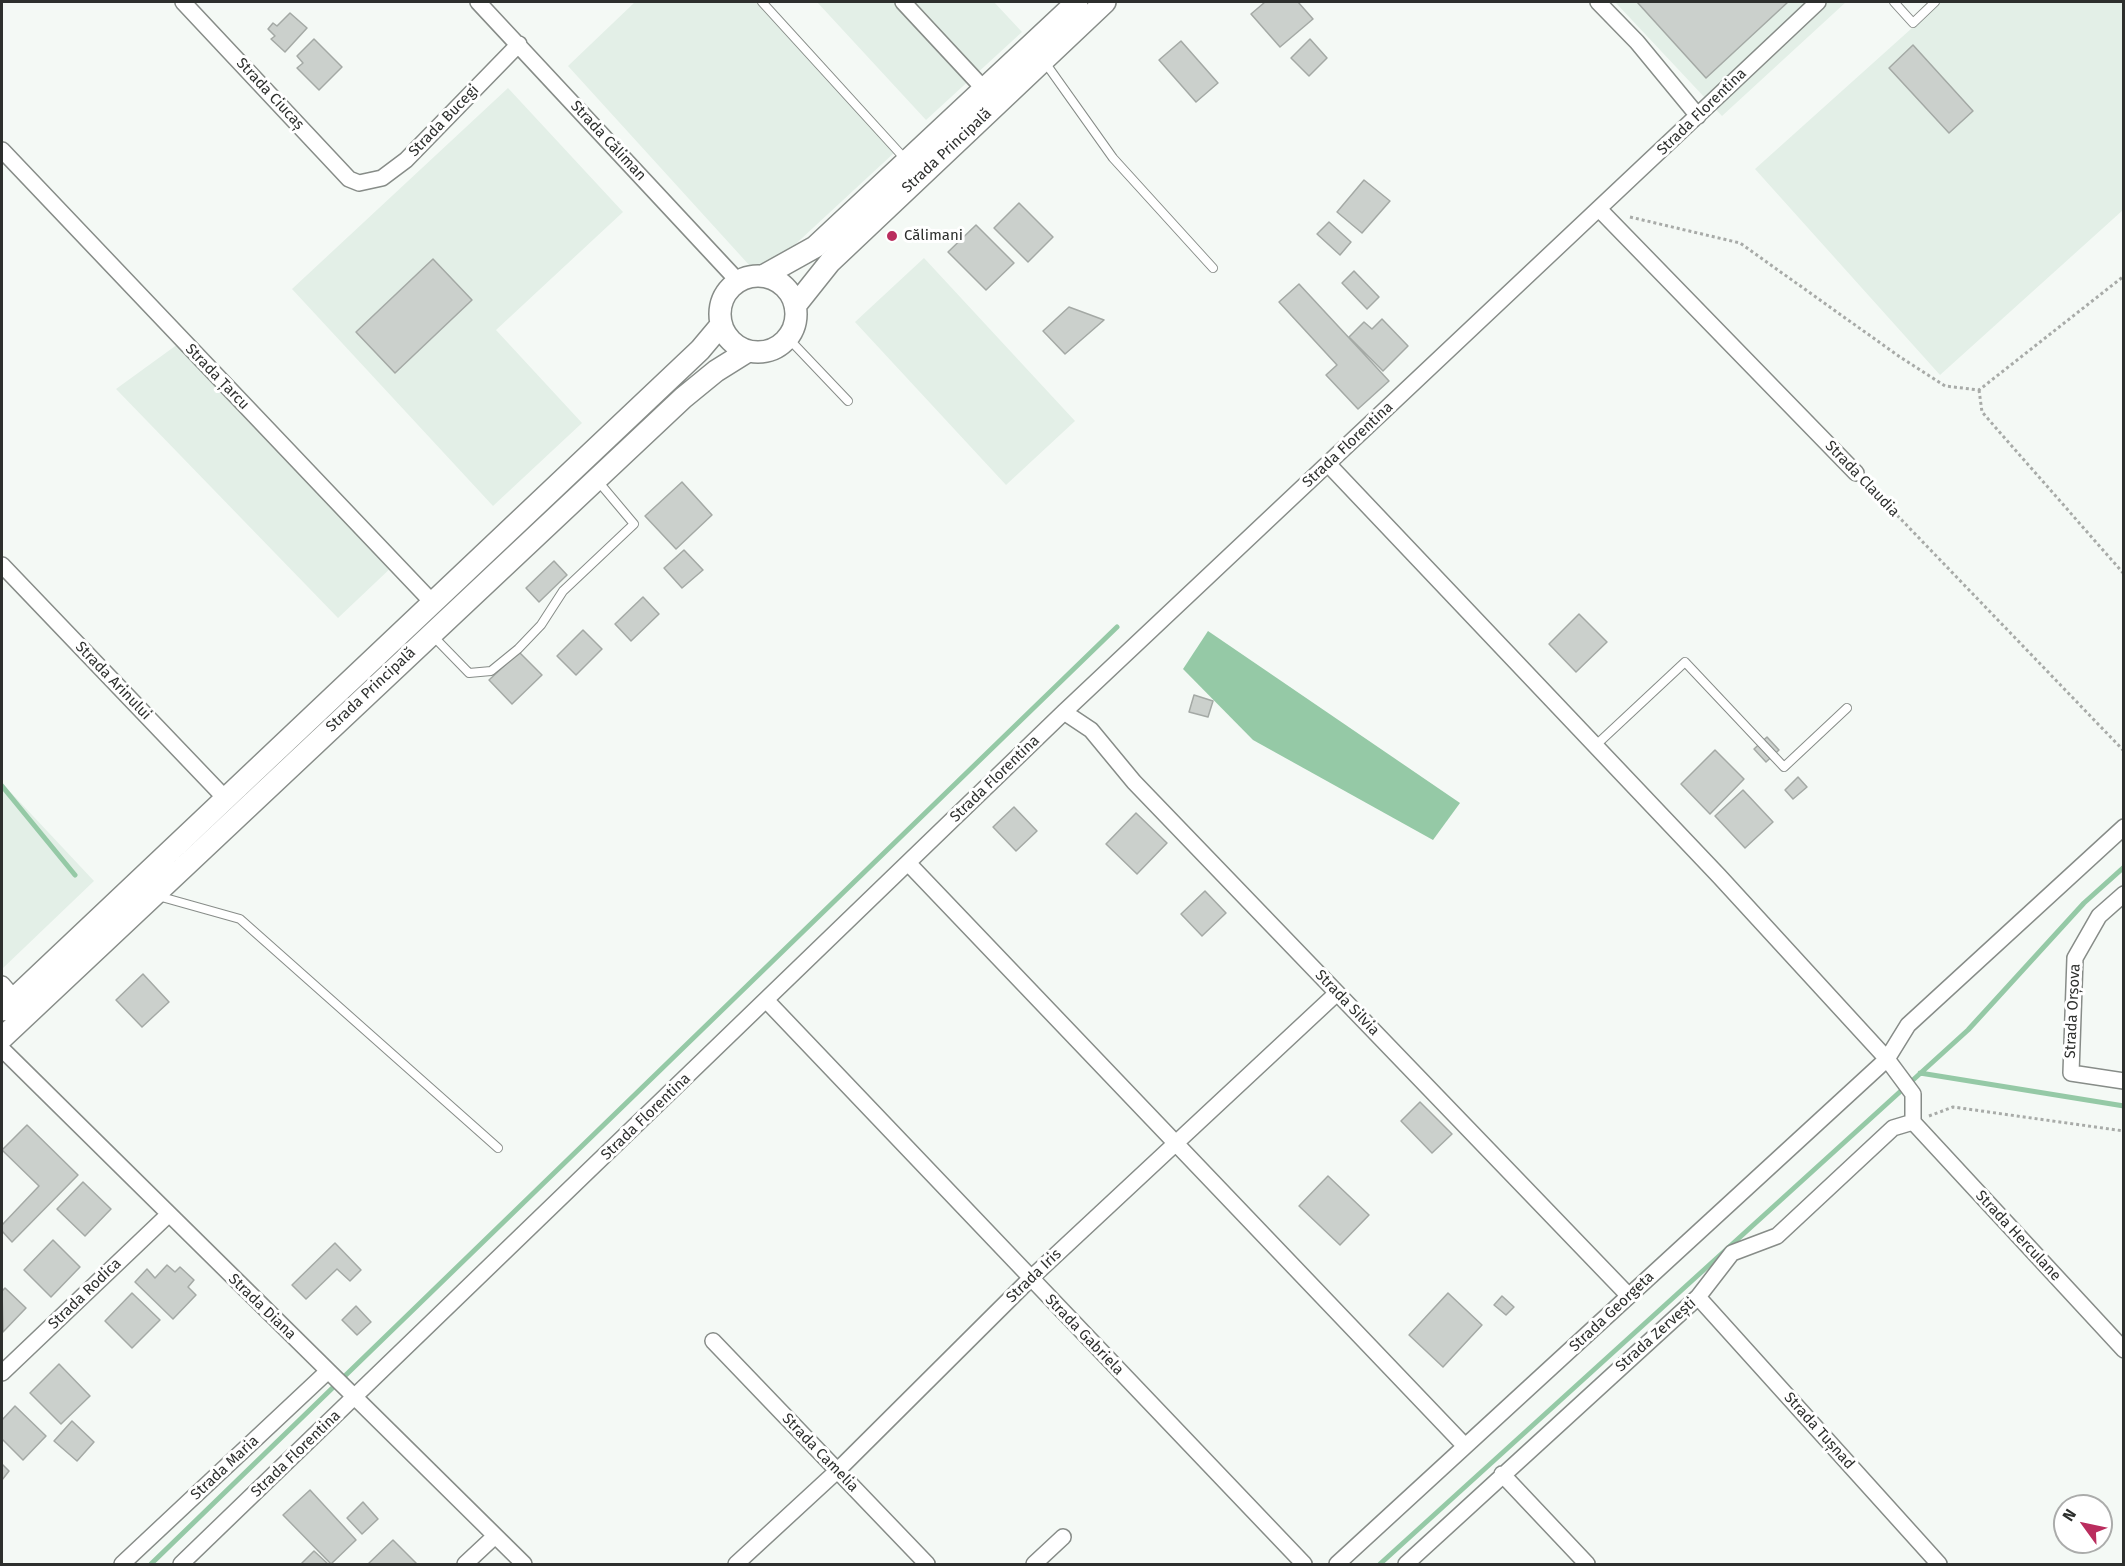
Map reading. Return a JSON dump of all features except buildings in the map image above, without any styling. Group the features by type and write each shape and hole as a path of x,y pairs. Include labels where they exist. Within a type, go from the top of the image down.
{"main road":[{"name":"Strada Principală","path":"764,276 815,246 1077,2"},
{"name":"Strada Principală","path":"795,306 830,262 1104,2"},
{"path":"764,276 787,289 795,306 795,322 788,338 770,350 748,351 731,341 721,325 721,305 730,287 738,281 764,276"},
{"name":"Strada Principală","path":"6,997 225,798 433,603 700,350 721,325"},
{"name":"Strada Principală","path":"2,1038 683,398 716,371 748,351"}],"street":[{"name":"Strada Ciucaș","path":"183,2 349,179 359,183"},
{"name":"Strada Căliman","path":"478,2 738,281"},
{"path":"903,2 984,89"},
{"path":"1598,2 1637,42 1698,116"},
{"name":"Strada Florentina","path":"181,1564 350,1395 909,864 1064,712 1329,465 1818,2"},
{"name":"Strada Bucegi","path":"359,183 382,178 406,159 519,45"},
{"name":"Strada Țarcu","path":"2,150 433,603"},
{"name":"Strada Claudia","path":"1599,209 1856,473"},
{"path":"1329,465 1887,1059 1913,1094 1913,1122"},
{"name":"Strada Arinului","path":"2,565 225,798"},
{"name":"Strada Silvia","path":"1064,712 1091,730 1134,782 1629,1296"},
{"name":"Strada Georgeta","path":"1336,1564 1887,1059 1908,1025 2124,827"},
{"path":"909,864 1465,1446"},
{"name":"Strada Orșova","path":"2124,894 2099,916 2074,958 2071,1073 2124,1081"},
{"name":"Strada Iris","path":"736,1564 837,1471 1030,1279 1336,993"},
{"name":"Strada Gabriela","path":"766,1000 1304,1564"},
{"name":"Strada Diana","path":"2,1049 350,1395 524,1564"},
{"name":"Strada Zervești","path":"1406,1564 1698,1297 1732,1253 1777,1236 1893,1128 1913,1122"},
{"name":"Strada Herculane","path":"1913,1122 2124,1350"},
{"name":"Strada Rodica","path":"2,1373 168,1215"},
{"name":"Strada Tușnad","path":"1698,1297 1939,1564"},
{"name":"Strada Camelia","path":"713,1341 927,1564"},
{"name":"Strada Maria","path":"122,1564 330,1374"},
{"path":"1502,1474 1587,1564"},
{"path":"465,1564 495,1536"},
{"path":"1034,1564 1063,1538"}],"lane":[{"path":"762,2 906,160"},
{"path":"1894,2 1913,23 1935,2"},
{"path":"1043,60 1113,158 1213,268"},
{"path":"788,338 848,401"},
{"path":"431,634 469,673 491,671 518,649 541,624 562,591 634,525 597,480"},
{"path":"1595,746 1685,662 1784,767 1847,708"},
{"path":"154,894 240,919 498,1149"}],"path":[{"path":"1599,209 1740,243 1900,357 1945,386 1979,390 2124,276"},
{"path":"1979,390 1982,412 2124,574"},
{"name":"Strada Claudia","path":"1856,473 2124,751"},
{"path":"1913,1122 1953,1107 2084,1123 2124,1131"}],"shaded area":[{"path":"635,2 757,2 895,152 760,277 568,66"},
{"path":"817,2 994,2 1022,32 926,120"},
{"path":"1615,2 1846,2 1722,116"},
{"path":"1941,2 2123,2 2123,210 1940,375 1755,169"},
{"path":"508,88 623,212 496,330 582,423 493,506 292,289"},
{"path":"924,258 1075,421 1006,485 855,322"},
{"path":"178,344 395,564 338,618 116,389"},
{"path":"1208,631 1460,803 1433,840 1253,740 1183,669"},
{"path":"2,783 94,881 2,969"}],"waterway":[{"path":"151,1564 1117,627"},
{"path":"2,786 75,875"},
{"path":"1380,1564 1968,1030 2084,903 2124,867"},
{"path":"1920,1073 2124,1106"}],"place":[{"name":"Călimani","path":"892,236"}]}
